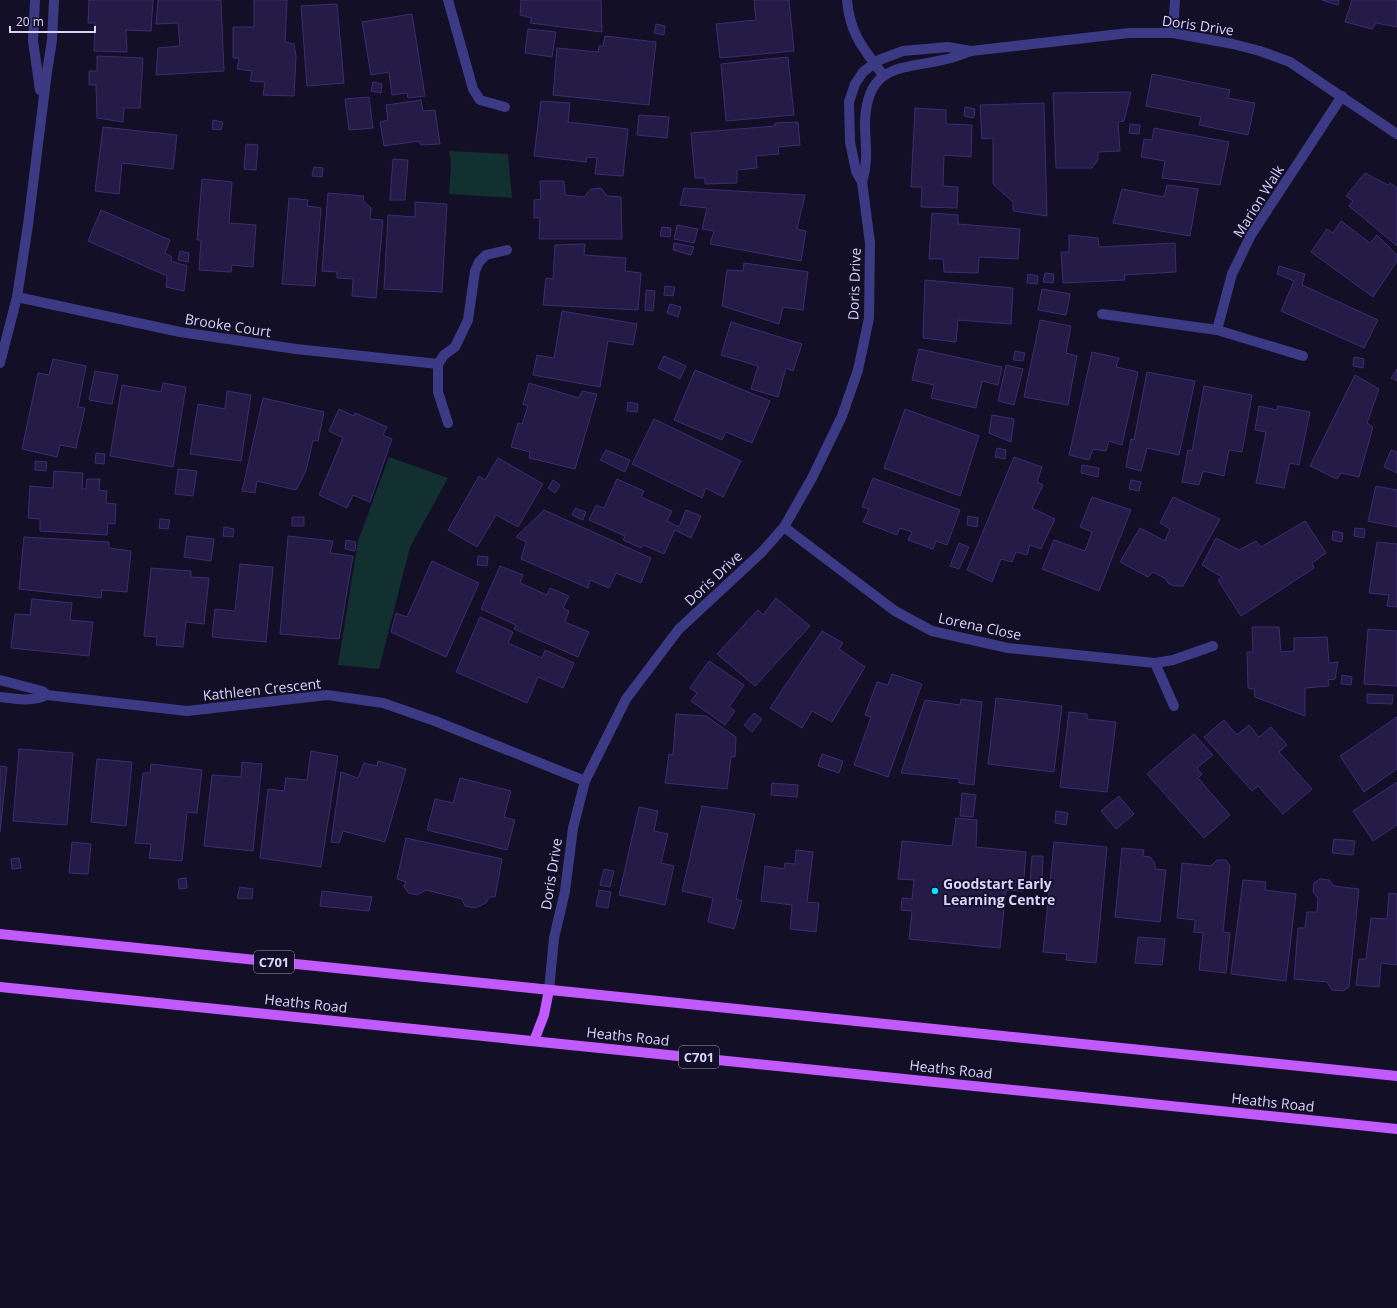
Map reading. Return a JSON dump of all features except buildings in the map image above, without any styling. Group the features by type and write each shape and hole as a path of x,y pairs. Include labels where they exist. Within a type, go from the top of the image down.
{"main road":[{"name":"C701","path":"0,934 1397,1076"},
{"name":"Heaths Road","path":"0,986 1397,1129"},
{"path":"534,1040 544,1015 549,990"}],"street":[{"path":"35,0 34,41 39,73 42,114"},
{"path":"0,363 17,297 36,171 52,40 54,0"},
{"path":"448,0 473,89 480,100 505,107"},
{"path":"847,0 853,30 862,48 883,76"},
{"path":"1173,33 1174,0"},
{"name":"Doris Drive","path":"862,182 867,168 866,107 871,92 883,76 902,67 951,58 971,51 1129,33 1173,33 1260,50 1290,62 1397,134"},
{"name":"Doris Drive","path":"549,990 554,938 565,891 573,828 585,781 626,699 679,629 761,553 784,527 812,478 842,416 858,370 869,318 870,243 862,182 856,171 850,142 849,102 855,84 863,72 874,63 910,50 948,47 971,51"},
{"name":"Marion Walk","path":"1217,330 1232,274 1251,235 1342,96"},
{"path":"448,423 438,392 438,364 444,355 455,347 468,320 475,271 479,262 486,255 507,250"},
{"name":"Brooke Court","path":"17,297 180,332 296,349 438,364"},
{"path":"1102,314 1217,330 1303,356"},
{"name":"Lorena Close","path":"784,527 894,611 932,631 1008,648 1155,663 1173,660 1213,646"},
{"path":"1155,663 1174,706"},
{"name":"Kathleen Crescent","path":"0,680 42,690 47,695"},
{"name":"Kathleen Crescent","path":"0,697 38,699 47,695 187,711 327,695 384,703 435,721 585,781"}],"green space":[{"path":"449,151 508,154 512,198 449,194 451,164"},
{"path":"389,457 448,478 410,547 379,669 338,665 358,541"}],"place":[{"name":"Goodstart Early Learning Centre","path":"935,891"}]}
